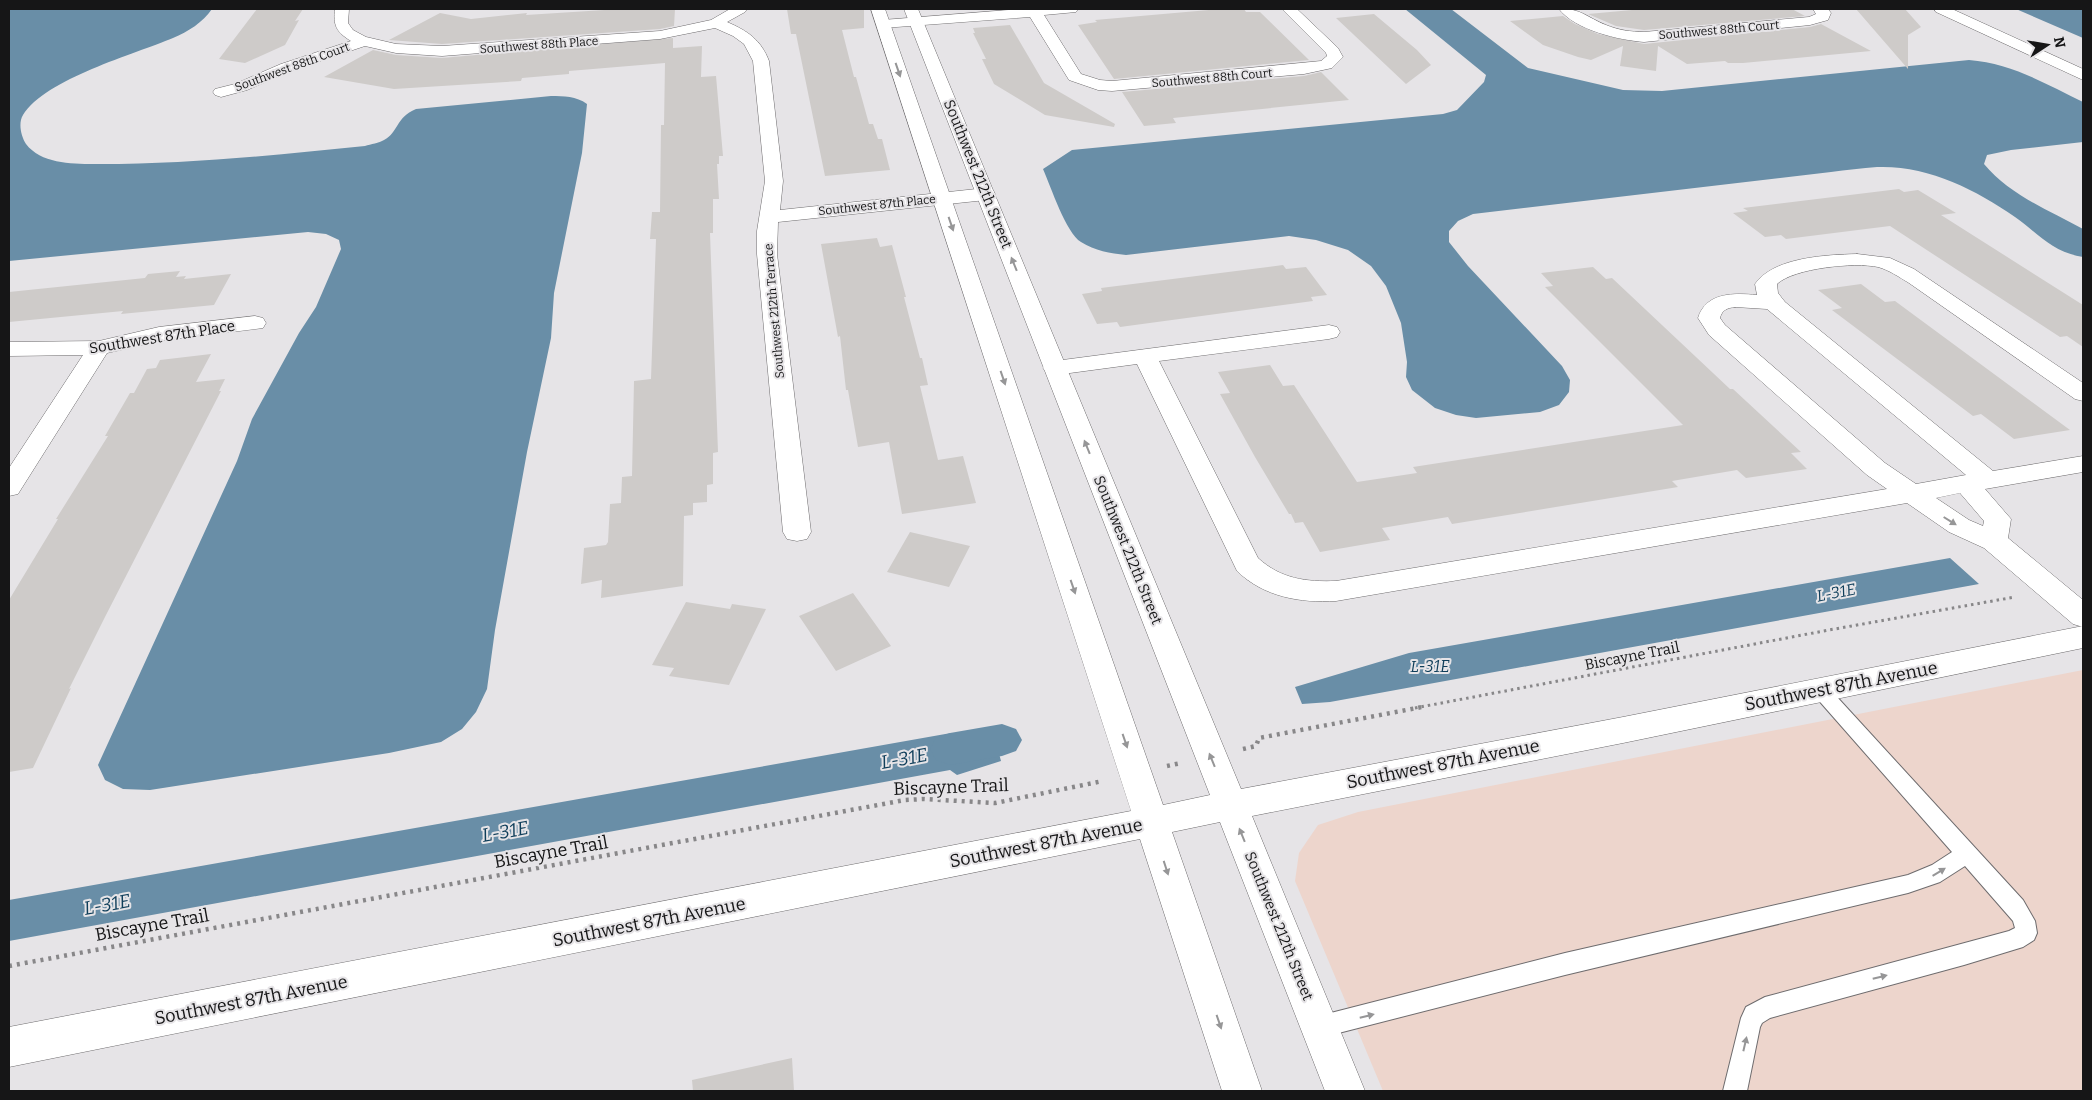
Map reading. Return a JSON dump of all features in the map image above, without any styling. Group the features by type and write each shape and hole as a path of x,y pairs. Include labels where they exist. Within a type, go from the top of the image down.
{"street":[{"path":"342,9 339,19 341,25 353,37 362,42"},
{"path":"716,24 740,9"},
{"path":"1071,9 880,16 1242,1091"},
{"name":"Southwest 88th Court","path":"1034,10 1073,74 1092,84 1120,86 1313,68 1332,61 1335,57 1332,50 1289,9"},
{"name":"Southwest 88th Court","path":"1566,9 1592,26 1618,35 1644,37 1803,22 1820,14"},
{"path":"1940,9 2083,75"},
{"path":"1963,9 2083,64"},
{"name":"Southwest 212th Street","path":"914,15 1345,1091"},
{"name":"Southwest 88th Place","path":"362,42 410,50 459,50 645,37 716,24"},
{"name":"Southwest 212th Terrace","path":"716,24 742,34 755,44 759,52 774,180 769,216 767,254 797,532"},
{"name":"Southwest 88th Court","path":"220,92 241,87 287,67 362,42"},
{"name":"Southwest 87th Place","path":"769,216 986,194"},
{"path":"1994,541 1998,519 1977,482 1773,303 1766,294 1766,284 1772,276 1796,268 1845,261 1878,261 1897,268 1916,279 2079,388"},
{"path":"1773,303 1728,301 1716,305 1711,310 1709,318 1717,330 1876,468 1910,494 1959,526 1994,541 2083,616"},
{"name":"Southwest 87th Place","path":"9,348 99,348 159,334 255,323"},
{"path":"1055,368 1329,332"},
{"path":"9,488 99,348"},
{"path":"1145,356 1248,564 1256,573 1271,582 1305,591 1336,591 2083,464"},
{"name":"Southwest 87th Avenue","path":"9,1047 2083,637"}],"lane":[{"path":"1735,1091 1749,1026 1754,1015 1765,1008 2000,945 2015,940 2026,933 2026,925 2014,904 1820,690"},
{"path":"1319,1027 1565,964 1908,884 1932,876 1967,852"}],"path":[{"name":"Biscayne Trail","path":"1256,746 1259,738 2020,596"},
{"name":"Biscayne Trail","path":"9,966 905,800 924,799 995,803 1098,782"}],"shaded area":[{"path":"2083,670 2083,1091 1383,1091 1295,881 1299,853 1318,825 1358,812"}],"water":[{"path":"9,9 212,9 200,22 184,33 70,79 34,102 21,118 21,130 24,141 33,151 41,156 60,162 133,164 199,161 365,146 380,142 389,137 404,117 416,109 551,96 574,98 587,104 582,153 554,293 551,338 527,452 495,630 487,689 476,712 462,729 441,742 389,753 150,790 123,789 105,780 98,765 237,461 252,419 299,333 316,307 341,249 339,240 326,234 308,232 9,261"},
{"path":"1405,9 1451,9 1528,68 1623,90 1662,91 1969,60 1999,65 2014,70 2083,102 2083,142 2011,150 1987,155 1984,164 1994,175 2018,193 2083,229 2083,257 2072,255 2054,247 2015,217 1967,188 1932,175 1896,167 1854,169 1473,214 1458,221 1449,231 1449,242 1468,266 1562,366 1570,380 1569,392 1559,405 1540,412 1476,418 1456,415 1435,408 1412,390 1406,377 1407,362 1401,323 1386,286 1371,266 1348,250 1316,240 1289,236 1126,255 1097,250 1075,237 1064,220 1043,169 1072,150 1443,114 1457,110 1484,82 1486,75"},
{"path":"2016,9 2083,9 2083,38"},
{"name":"L-31E","path":"1950,558 1979,584 1330,702 1302,704 1295,687 1409,653"},
{"name":"L-31E","path":"951,733 994,735 1001,761 957,775 950,770 9,941 9,900"}],"building":[{"path":"257,9 303,9 295,21 299,20 285,45 245,63 219,59"},
{"path":"620,9 675,9 674,26 660,29 442,44 389,40 440,13 471,19 527,13 526,15"},
{"path":"787,9 864,9 864,28 842,30 869,124 873,124 878,139 882,139 890,170 825,176 796,34 791,34"},
{"path":"1220,9 1244,9 1246,12 1260,12 1309,60 1114,79 1078,25 1097,22 1095,20"},
{"path":"1643,9 1792,9 1805,16 1644,30 1616,26 1588,14"},
{"path":"1856,9 1905,9 1921,27 1908,35 1908,69"},
{"path":"1374,14 1417,50 1431,65 1406,84 1336,18"},
{"path":"1563,16 1575,24 1598,34 1644,44 1810,27 1821,24 1871,51 1743,63 1728,63 1725,61 1687,64 1658,46 1656,71 1620,66 1623,46 1591,60 1543,45 1510,21"},
{"path":"1010,25 1044,83 1115,124 1114,127 1045,115 994,84 982,59 986,59 973,33 975,33 973,28"},
{"path":"673,38 673,48 702,46 701,77 716,76 723,156 719,156 719,164 717,164 719,199 713,199 713,233 710,233 718,452 713,453 713,484 707,485 707,502 693,503 693,515 684,516 683,586 601,598 602,580 581,584 584,548 606,545 608,542 610,504 621,503 622,477 632,476 634,381 651,379 656,239 650,239 652,212 660,212 661,125 664,125 665,63 569,71 569,74 522,78 521,81 394,89 324,77 373,50 396,55 442,58"},
{"path":"1321,72 1349,100 1173,118 1176,123 1144,126 1122,92 1304,76"},
{"path":"1899,189 1904,192 1918,190 1956,213 1941,215 2083,305 2083,347 2067,336 2060,337 1890,226 1786,239 1781,235 1765,237 1733,213 1748,211 1743,208"},
{"path":"877,238 880,247 892,245 928,385 920,386 938,460 963,456 976,503 902,514 889,442 858,447 848,390 846,390 840,336 838,337 821,244"},
{"path":"1283,265 1286,269 1306,267 1327,295 1311,297 1313,301 1120,327 1117,322 1097,324 1082,294 1102,291 1101,288"},
{"path":"1593,267 1606,279 1612,278 1730,389 1733,389 1801,452 1791,453 1807,469 1746,478 1737,470 1672,481 1678,487 1452,524 1448,517 1382,528 1390,540 1320,552 1303,522 1295,523 1255,457 1220,394 1230,393 1218,372 1270,365 1283,386 1294,385 1357,482 1417,473 1413,467 1683,425 1545,287 1553,286 1541,273"},
{"path":"180,271 176,277 186,276 184,279 231,274 214,305 121,314 123,311 9,322 9,292 145,278 148,274"},
{"path":"1861,284 1885,302 1895,301 2070,430 2014,439 1981,414 1973,416 1832,310 1842,308 1818,290"},
{"path":"211,354 196,382 225,379 219,391 221,391 69,689 71,688 33,768 9,772 9,600 58,519 56,519 108,436 105,436 130,393 134,393 147,369 156,368 160,360"},
{"path":"910,532 970,546 949,587 887,572"},
{"path":"853,593 891,646 836,671 799,616"},
{"path":"686,602 730,609 732,604 766,609 729,685 669,676 674,668 652,665"},
{"path":"792,1058 794,1091 693,1091 692,1080"}],"waterway":[{"name":"L-31E","path":"950,749 1002,740"}]}
